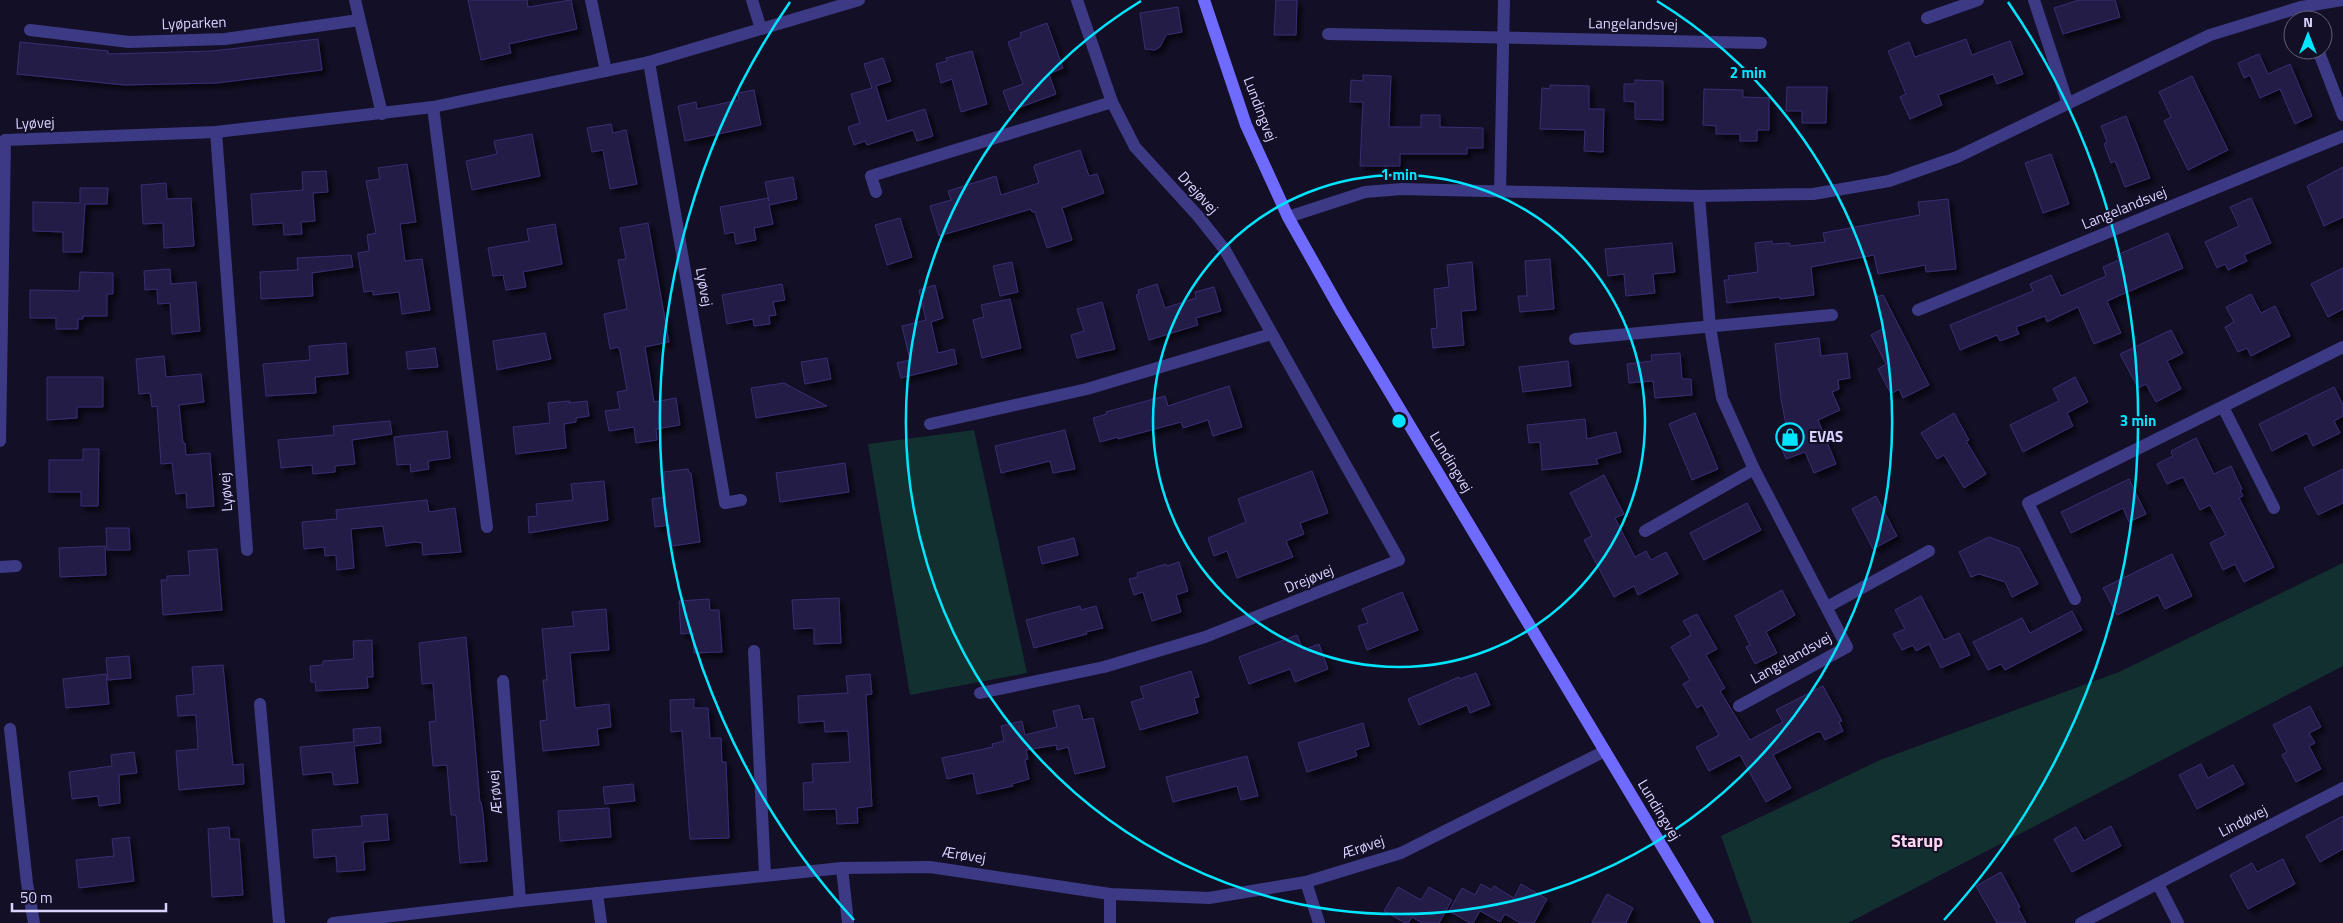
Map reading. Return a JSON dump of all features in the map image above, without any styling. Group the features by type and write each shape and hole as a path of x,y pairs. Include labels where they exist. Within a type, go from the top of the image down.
{"street":[{"path":"355,0 382,114"},
{"path":"591,0 606,71"},
{"path":"752,0 760,29"},
{"name":"Lyøvej","path":"0,441 5,140 216,132 433,108 649,62 859,0"},
{"name":"Drejøvej","path":"980,693 1104,667 1206,638 1399,560 1225,250 1198,216 1135,147 1112,102 1077,0"},
{"name":"Lundingvej","path":"1204,0 1246,125 1288,217 1341,310 1708,923"},
{"path":"1500,192 1504,0"},
{"path":"1927,18 1978,0"},
{"path":"2034,0 2068,104"},
{"path":"1288,217 1365,192 1402,189 1699,196 1813,194 1890,181 1957,157 2210,35 2301,7 2343,0"},
{"name":"Lyøparken","path":"30,30 130,42 224,39 359,20"},
{"name":"Langelandsvej","path":"1328,34 1761,43"},
{"path":"2322,60 2343,115"},
{"name":"Lyøvej","path":"649,62 725,503 741,500"},
{"path":"876,192 870,176 1112,102"},
{"path":"433,108 487,527"},
{"name":"Lyøvej","path":"216,132 247,550"},
{"name":"Langelandsvej","path":"1918,310 2343,136"},
{"name":"Langelandsvej","path":"1699,196 1710,327 1722,398 1754,469 1847,647 1738,706"},
{"path":"1574,339 1832,315"},
{"path":"930,424 1087,389 1271,334"},
{"path":"2075,599 2028,503 2343,347"},
{"path":"2223,407 2274,508"},
{"path":"1646,531 1754,469"},
{"name":"Langelandsvej","path":"1826,607 1930,551"},
{"path":"0,567 16,566"},
{"path":"754,651 765,874"},
{"name":"Ærøvej","path":"503,681 520,901"},
{"path":"260,704 279,923"},
{"path":"10,729 27,883 34,923"},
{"name":"Ærøvej","path":"340,923 765,874 842,868 930,867 1110,894 1209,898 1306,882 1401,852 1605,751"},
{"name":"Lindøvej","path":"2081,923 2343,788"},
{"path":"842,868 848,923"},
{"path":"1306,882 1319,923"},
{"path":"2158,884 2178,923"},
{"path":"597,893 602,923"},
{"path":"1110,894 1110,923"}],"green space":[{"path":"974,430 1027,673 910,695 868,444"},
{"path":"2343,563 2343,666 1848,923 1752,923 1721,836 1880,760 2119,672"}],"building":[{"path":"468,0 527,0 528,7 571,0 577,29 509,44 511,53 481,60"},
{"path":"1276,0 1297,0 1296,35 1274,35"},
{"path":"2079,0 2115,0 2120,17 2063,34 2054,8"},
{"path":"1178,7 1182,32 1166,35 1160,47 1155,50 1145,49 1140,13"},
{"path":"1047,23 1063,68 1049,74 1056,94 1010,111 1003,91 1023,84 1008,42 1021,37 1020,33"},
{"path":"318,39 322,70 217,83 124,85 17,74 20,42 108,51 108,54 212,51"},
{"path":"1966,39 1972,55 2010,41 2023,74 1997,84 1993,74 1938,95 1942,105 1910,119 1900,97 1906,94 1888,51 1909,42 1915,57"},
{"path":"972,51 987,104 961,112 952,79 941,83 936,64 947,61 946,58"},
{"path":"2259,54 2268,74 2290,64 2312,116 2295,124 2280,89 2260,98 2250,75 2244,78 2238,63"},
{"path":"883,58 891,81 876,86 887,121 925,109 933,136 917,141 913,130 867,145 865,141 854,145 848,127 860,123 851,94 872,88 864,64"},
{"path":"1363,75 1391,76 1389,127 1421,127 1421,115 1440,115 1440,127 1483,128 1483,148 1467,148 1467,154 1400,154 1400,166 1360,166 1363,102 1350,102 1351,80 1363,81"},
{"path":"2192,76 2228,150 2188,170 2164,121 2171,117 2159,92"},
{"path":"1635,80 1663,81 1663,120 1635,119 1635,102 1624,101 1624,84 1635,84"},
{"path":"1550,85 1589,86 1589,109 1604,109 1603,152 1584,151 1585,130 1540,129 1542,88 1550,89"},
{"path":"1787,87 1827,87 1826,123 1802,123 1802,111 1786,111"},
{"path":"1704,89 1743,90 1743,97 1769,98 1769,130 1757,130 1757,141 1740,141 1740,134 1716,134 1716,126 1703,125"},
{"path":"754,90 761,125 685,141 678,106 696,102 697,109 739,100 738,93"},
{"path":"2126,116 2150,178 2125,187 2115,161 2111,163 2104,144 2107,142 2101,126"},
{"path":"611,124 613,133 626,130 637,184 610,189 603,150 592,152 587,128"},
{"path":"532,134 540,176 472,190 466,161 497,154 494,141"},
{"path":"1080,150 1089,176 1097,174 1104,193 1062,208 1072,240 1047,248 1035,212 1032,212 1031,209 939,236 930,206 951,200 948,191 996,176 1001,195 1039,183 1034,168 1035,165"},
{"path":"2051,154 2069,204 2043,213 2025,163"},
{"path":"407,164 416,222 400,224 405,261 422,259 430,310 402,314 399,292 373,295 373,291 364,292 358,253 369,251 367,235 376,233 366,181 380,179 378,168"},
{"path":"2343,167 2343,217 2324,226 2307,186"},
{"path":"326,171 328,192 313,193 315,221 301,222 302,234 284,235 283,223 253,225 251,194 303,190 302,172"},
{"path":"793,177 797,199 769,205 773,224 754,228 756,240 736,244 734,232 725,234 720,207 768,198 769,201 765,182"},
{"path":"166,183 167,199 191,198 194,246 164,248 163,223 143,224 141,185"},
{"path":"80,188 108,188 107,204 85,204 82,252 63,252 63,232 33,231 33,202 80,203"},
{"path":"2251,198 2271,243 2244,255 2247,261 2228,270 2225,264 2217,268 2205,242 2239,226 2230,207"},
{"path":"1948,199 1956,269 1926,272 1925,265 1878,274 1874,255 1811,267 1814,295 1727,303 1724,280 1729,280 1728,276 1758,272 1755,243 1772,241 1772,244 1790,243 1790,246 1825,242 1823,233 1920,215 1918,202"},
{"path":"900,218 912,257 887,265 875,225"},
{"path":"648,223 669,342 645,347 654,402 676,398 680,425 656,429 657,440 636,443 634,427 609,431 605,411 620,409 617,392 627,390 620,351 618,347 610,349 604,314 627,309 618,260 626,259 620,228"},
{"path":"555,224 562,264 523,272 526,287 506,290 503,275 493,276 488,248 529,241 527,229"},
{"path":"2168,233 2183,268 2107,301 2121,333 2094,344 2078,307 2047,322 2045,316 2016,327 2019,334 2000,341 1997,335 1960,350 1950,325 2033,291 2030,284 2051,275 2061,296 2106,276 2103,267 2119,260 2117,255"},
{"path":"1672,243 1675,272 1653,274 1655,293 1626,296 1624,274 1608,276 1605,249"},
{"path":"351,255 353,267 312,273 313,296 261,299 260,272 298,270 297,258"},
{"path":"1550,259 1554,309 1520,312 1518,296 1527,296 1525,261"},
{"path":"1012,262 1018,292 1000,296 993,266"},
{"path":"1472,262 1476,310 1461,311 1464,345 1433,348 1431,329 1437,328 1434,289 1449,287 1447,265"},
{"path":"2343,268 2343,309 2328,317 2311,284"},
{"path":"170,269 171,284 196,282 200,331 172,334 170,303 158,304 157,289 145,290 144,271"},
{"path":"80,272 113,273 113,294 107,294 107,316 83,316 83,319 78,319 78,329 56,329 56,318 30,318 30,290 79,291"},
{"path":"782,284 785,300 773,302 776,315 769,316 770,324 754,326 753,319 727,324 722,295"},
{"path":"1157,284 1165,308 1196,298 1195,292 1214,287 1221,311 1196,318 1198,325 1149,340 1136,295 1139,294 1138,290"},
{"path":"935,285 943,318 931,322 938,353 954,349 957,364 901,378 897,363 910,360 902,326 926,320 919,290"},
{"path":"2251,294 2261,313 2275,306 2290,336 2251,356 2247,348 2238,352 2225,327 2234,322 2226,307"},
{"path":"1883,295 1929,385 1903,398 1899,389 1891,394 1878,369 1886,364 1871,335 1884,328 1876,297"},
{"path":"1010,299 1021,348 982,358 973,320 984,317 981,305"},
{"path":"1102,302 1115,349 1077,358 1071,335 1084,331 1077,309"},
{"path":"2171,330 2183,353 2167,361 2181,389 2156,402 2146,384 2138,388 2120,354"},
{"path":"545,333 551,359 497,370 493,341"},
{"path":"1819,338 1821,356 1847,353 1850,378 1838,380 1839,389 1832,392 1840,410 1818,420 1836,464 1814,473 1805,452 1786,459 1776,434 1787,430 1781,399 1775,344"},
{"path":"346,343 348,374 315,377 316,393 266,396 263,364 310,360 309,346"},
{"path":"435,348 438,367 408,369 406,352"},
{"path":"1680,353 1682,379 1691,379 1692,395 1655,398 1653,381 1629,383 1627,364 1652,361 1651,355"},
{"path":"164,356 166,377 201,374 204,402 179,405 186,455 210,453 214,506 187,508 186,493 176,494 172,463 161,464 157,406 152,407 150,393 139,394 136,359"},
{"path":"827,358 831,379 805,384 801,362"},
{"path":"1568,361 1571,386 1523,392 1519,367"},
{"path":"47,377 103,377 103,407 77,407 77,418 47,420"},
{"path":"2075,377 2088,402 2067,413 2073,426 2023,452 2010,425 2059,401 2053,389"},
{"path":"784,383 827,406 756,418 751,388"},
{"path":"1229,386 1242,427 1213,436 1208,420 1183,428 1181,422 1100,442 1093,418 1107,414 1106,412 1165,396 1168,406"},
{"path":"2334,387 2343,405 2343,416 2334,421 2340,433 2313,446 2307,433 2272,451 2259,424"},
{"path":"570,401 569,403 587,401 589,416 576,418 576,422 564,424 566,448 516,454 513,427 550,423 548,403"},
{"path":"1695,413 1718,469 1692,480 1669,424"},
{"path":"1954,413 1969,440 1966,441 1986,474 1964,488 1944,455 1937,459 1921,433"},
{"path":"1585,419 1587,439 1616,432 1621,452 1596,459 1598,464 1542,470 1540,442 1529,443 1527,425"},
{"path":"390,421 392,434 352,440 355,464 335,466 335,472 313,474 312,465 281,468 278,440 334,435 333,426"},
{"path":"1065,430 1075,469 1053,473 1050,461 1001,473 995,446"},
{"path":"447,431 450,458 428,461 429,469 411,472 410,464 397,465 394,437"},
{"path":"2196,438 2214,474 2231,466 2242,489 2240,490 2243,496 2239,498 2274,567 2244,582 2235,564 2223,570 2210,543 2226,535 2210,505 2200,510 2183,477 2167,484 2157,464 2173,456 2171,451"},
{"path":"83,449 99,449 98,506 81,506 81,492 49,492 49,460 83,460"},
{"path":"845,463 849,492 780,502 776,473"},
{"path":"688,469 689,473 691,473 700,542 672,546 669,525 655,527 652,499 665,497 664,472"},
{"path":"2343,469 2343,503 2318,515 2304,488"},
{"path":"1312,471 1328,513 1300,523 1304,534 1286,541 1293,557 1237,578 1227,551 1214,556 1208,538 1246,522 1238,499"},
{"path":"1604,475 1624,514 1615,518 1635,557 1646,551 1651,560 1666,552 1678,574 1638,595 1634,586 1614,597 1584,540 1592,536 1570,493"},
{"path":"2129,479 2146,514 2129,522 2123,508 2071,533 2061,512"},
{"path":"604,481 608,520 529,533 528,517 537,516 536,504 573,500 571,484"},
{"path":"1876,496 1897,536 1873,549 1852,509"},
{"path":"427,500 429,512 455,508 461,552 423,555 422,543 415,542 386,546 383,526 351,529 354,568 337,570 336,555 325,556 324,547 304,549 302,522 337,519 336,510"},
{"path":"1747,503 1761,530 1704,560 1690,533"},
{"path":"106,528 129,528 130,550 107,550"},
{"path":"1989,537 2019,548 2038,584 2012,597 2005,582 1979,574 1971,577 1959,552"},
{"path":"1074,538 1078,555 1042,564 1038,547"},
{"path":"105,546 106,575 60,577 59,548"},
{"path":"217,549 222,610 163,615 161,580 167,580 167,576 190,575 188,551"},
{"path":"2172,554 2192,596 2165,609 2158,595 2117,615 2103,588"},
{"path":"1179,562 1188,591 1176,595 1181,612 1152,621 1143,592 1134,595 1129,579 1138,577 1137,573"},
{"path":"1782,590 1795,615 1766,632 1777,653 1755,664 1746,647 1750,645 1735,616"},
{"path":"1402,592 1418,630 1367,650 1358,626 1368,623 1362,609"},
{"path":"1921,596 1944,640 1959,633 1970,655 1941,668 1929,644 1916,651 1913,645 1902,650 1893,634 1905,629 1895,610"},
{"path":"839,598 841,643 814,644 814,628 794,629 792,600"},
{"path":"709,599 710,610 719,610 722,652 694,653 693,633 681,634 679,601"},
{"path":"1080,606 1081,610 1096,606 1103,628 1034,648 1026,620"},
{"path":"606,609 609,650 570,653 575,708 609,704 611,727 597,729 599,745 543,751 540,721 547,720 543,680 547,680 542,629 574,626 572,612"},
{"path":"2072,611 2082,630 2005,670 2001,664 1988,670 1973,642 2022,618 2030,633"},
{"path":"1697,614 1717,649 1706,655 1725,688 1720,691 1750,740 1783,722 1776,710 1823,686 1842,721 1839,722 1843,731 1825,740 1821,732 1817,732 1773,755 1791,788 1766,802 1740,755 1709,771 1696,747 1719,735 1702,705 1697,708 1683,684 1690,680 1671,647 1691,635 1683,621"},
{"path":"1297,635 1303,650 1319,644 1328,669 1295,682 1290,669 1249,684 1239,657"},
{"path":"466,637 480,803 483,813 487,861 460,863 456,815 451,815 447,765 433,766 429,722 436,721 433,683 422,684 419,643"},
{"path":"372,640 373,677 367,677 368,688 316,691 315,682 311,682 310,666 323,665 323,661 354,659 353,641"},
{"path":"129,656 131,678 108,680 106,658"},
{"path":"223,665 233,765 243,764 244,784 179,790 176,751 198,749 196,715 178,716 176,696 194,694 192,667"},
{"path":"1191,671 1199,697 1194,698 1198,713 1140,730 1131,702 1144,698 1140,687"},
{"path":"1476,673 1490,705 1470,713 1467,705 1419,725 1408,699 1459,677 1460,679"},
{"path":"106,674 109,704 66,708 63,679"},
{"path":"870,674 872,694 866,695 872,806 857,808 858,823 837,824 836,809 804,810 803,783 813,782 812,764 850,762 848,731 825,732 824,721 799,723 798,696 848,693 846,676"},
{"path":"694,699 694,708 708,708 710,738 721,738 722,762 726,762 729,838 690,839 682,731 671,732 670,700"},
{"path":"1079,705 1083,720 1093,718 1105,767 1075,774 1068,747 1057,750 1056,745 1026,750 1028,759 1025,760 1029,779 1012,784 1013,786 977,794 973,773 947,779 942,758 993,747 992,744 1004,741 1001,726 1022,721 1025,735 1057,727 1053,711"},
{"path":"2310,706 2321,727 2309,733 2315,743 2309,746 2321,769 2296,782 2282,755 2287,752 2273,725"},
{"path":"1363,723 1369,746 1355,750 1357,756 1307,772 1298,743"},
{"path":"380,727 381,743 354,746 358,783 334,785 332,772 303,775 300,747 354,742 353,729"},
{"path":"134,752 137,773 119,775 120,803 99,806 98,796 72,799 69,772 112,766 111,755"},
{"path":"1247,756 1258,796 1241,800 1237,786 1173,802 1166,777"},
{"path":"2201,764 2208,778 2233,765 2244,784 2197,809 2179,775"},
{"path":"633,784 635,801 605,804 603,787"},
{"path":"609,808 611,837 560,841 558,811"},
{"path":"387,814 389,840 363,842 365,870 337,872 336,856 314,858 312,830 362,826 361,816"},
{"path":"2343,816 2343,849 2320,862 2306,836"},
{"path":"2111,826 2121,846 2072,872 2054,839 2076,827 2084,841"},
{"path":"229,827 230,839 239,839 243,895 212,897 208,829"},
{"path":"129,837 134,881 79,888 76,860 114,856 112,839"},
{"path":"2283,859 2295,884 2248,909 2230,875 2252,863 2257,872"},
{"path":"2001,872 2020,907 2018,908 2026,923 1997,923 1976,886"},
{"path":"1481,884 1492,890 1494,886 1514,898 1521,884 1547,899 1534,923 1520,923 1505,914 1500,922 1480,911 1473,923 1470,923 1449,911 1462,888 1475,895"},
{"path":"1398,887 1421,900 1429,887 1452,900 1439,923 1422,923 1412,917 1408,923 1405,923 1384,911"},
{"path":"1607,894 1633,908 1626,923 1592,923"}],"place":[{"name":"EVAS","path":"1790,437"}],"district":[{"name":"Starup","path":"1917,841"}]}
